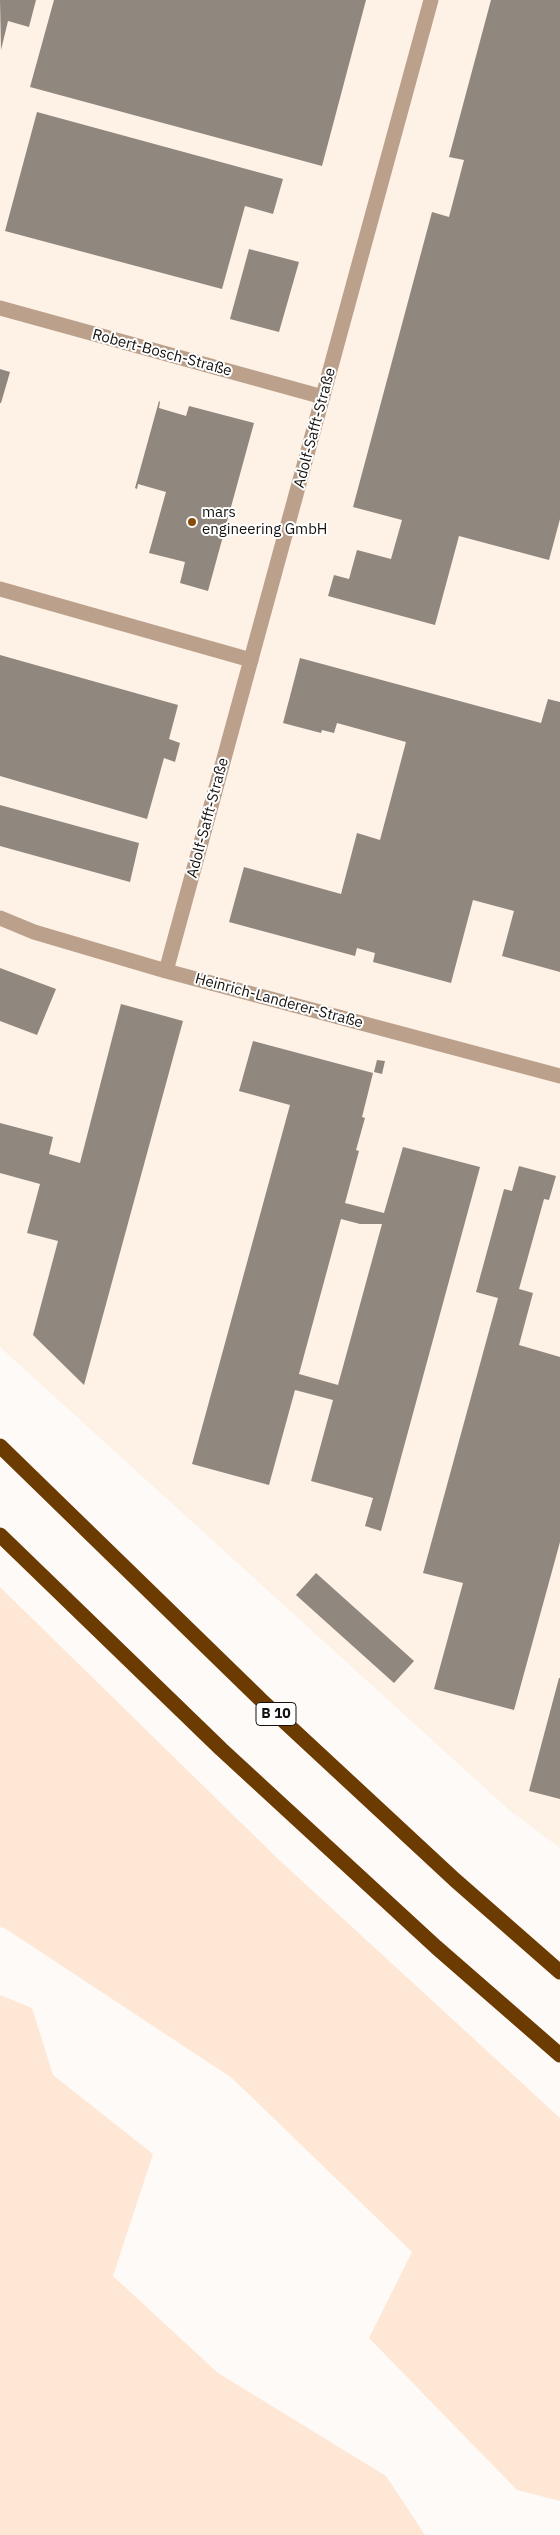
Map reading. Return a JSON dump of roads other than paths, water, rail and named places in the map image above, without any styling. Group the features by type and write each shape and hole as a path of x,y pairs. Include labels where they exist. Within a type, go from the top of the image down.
{"highway":[{"name":"B 10","path":"0,1446 260,1699 454,1880 560,1972"},
{"path":"0,1535 220,1750 436,1947 560,2055"}],"street":[{"name":"Adolf-Safft-Straße","path":"166,971 431,0"},
{"name":"Robert-Bosch-Straße","path":"0,308 324,397"},
{"path":"0,590 251,660"},
{"name":"Heinrich-Landerer-Straße","path":"0,918 34,932 166,971 560,1076"}],"place":[{"name":"mars engineering GmbH","path":"192,522"}]}
